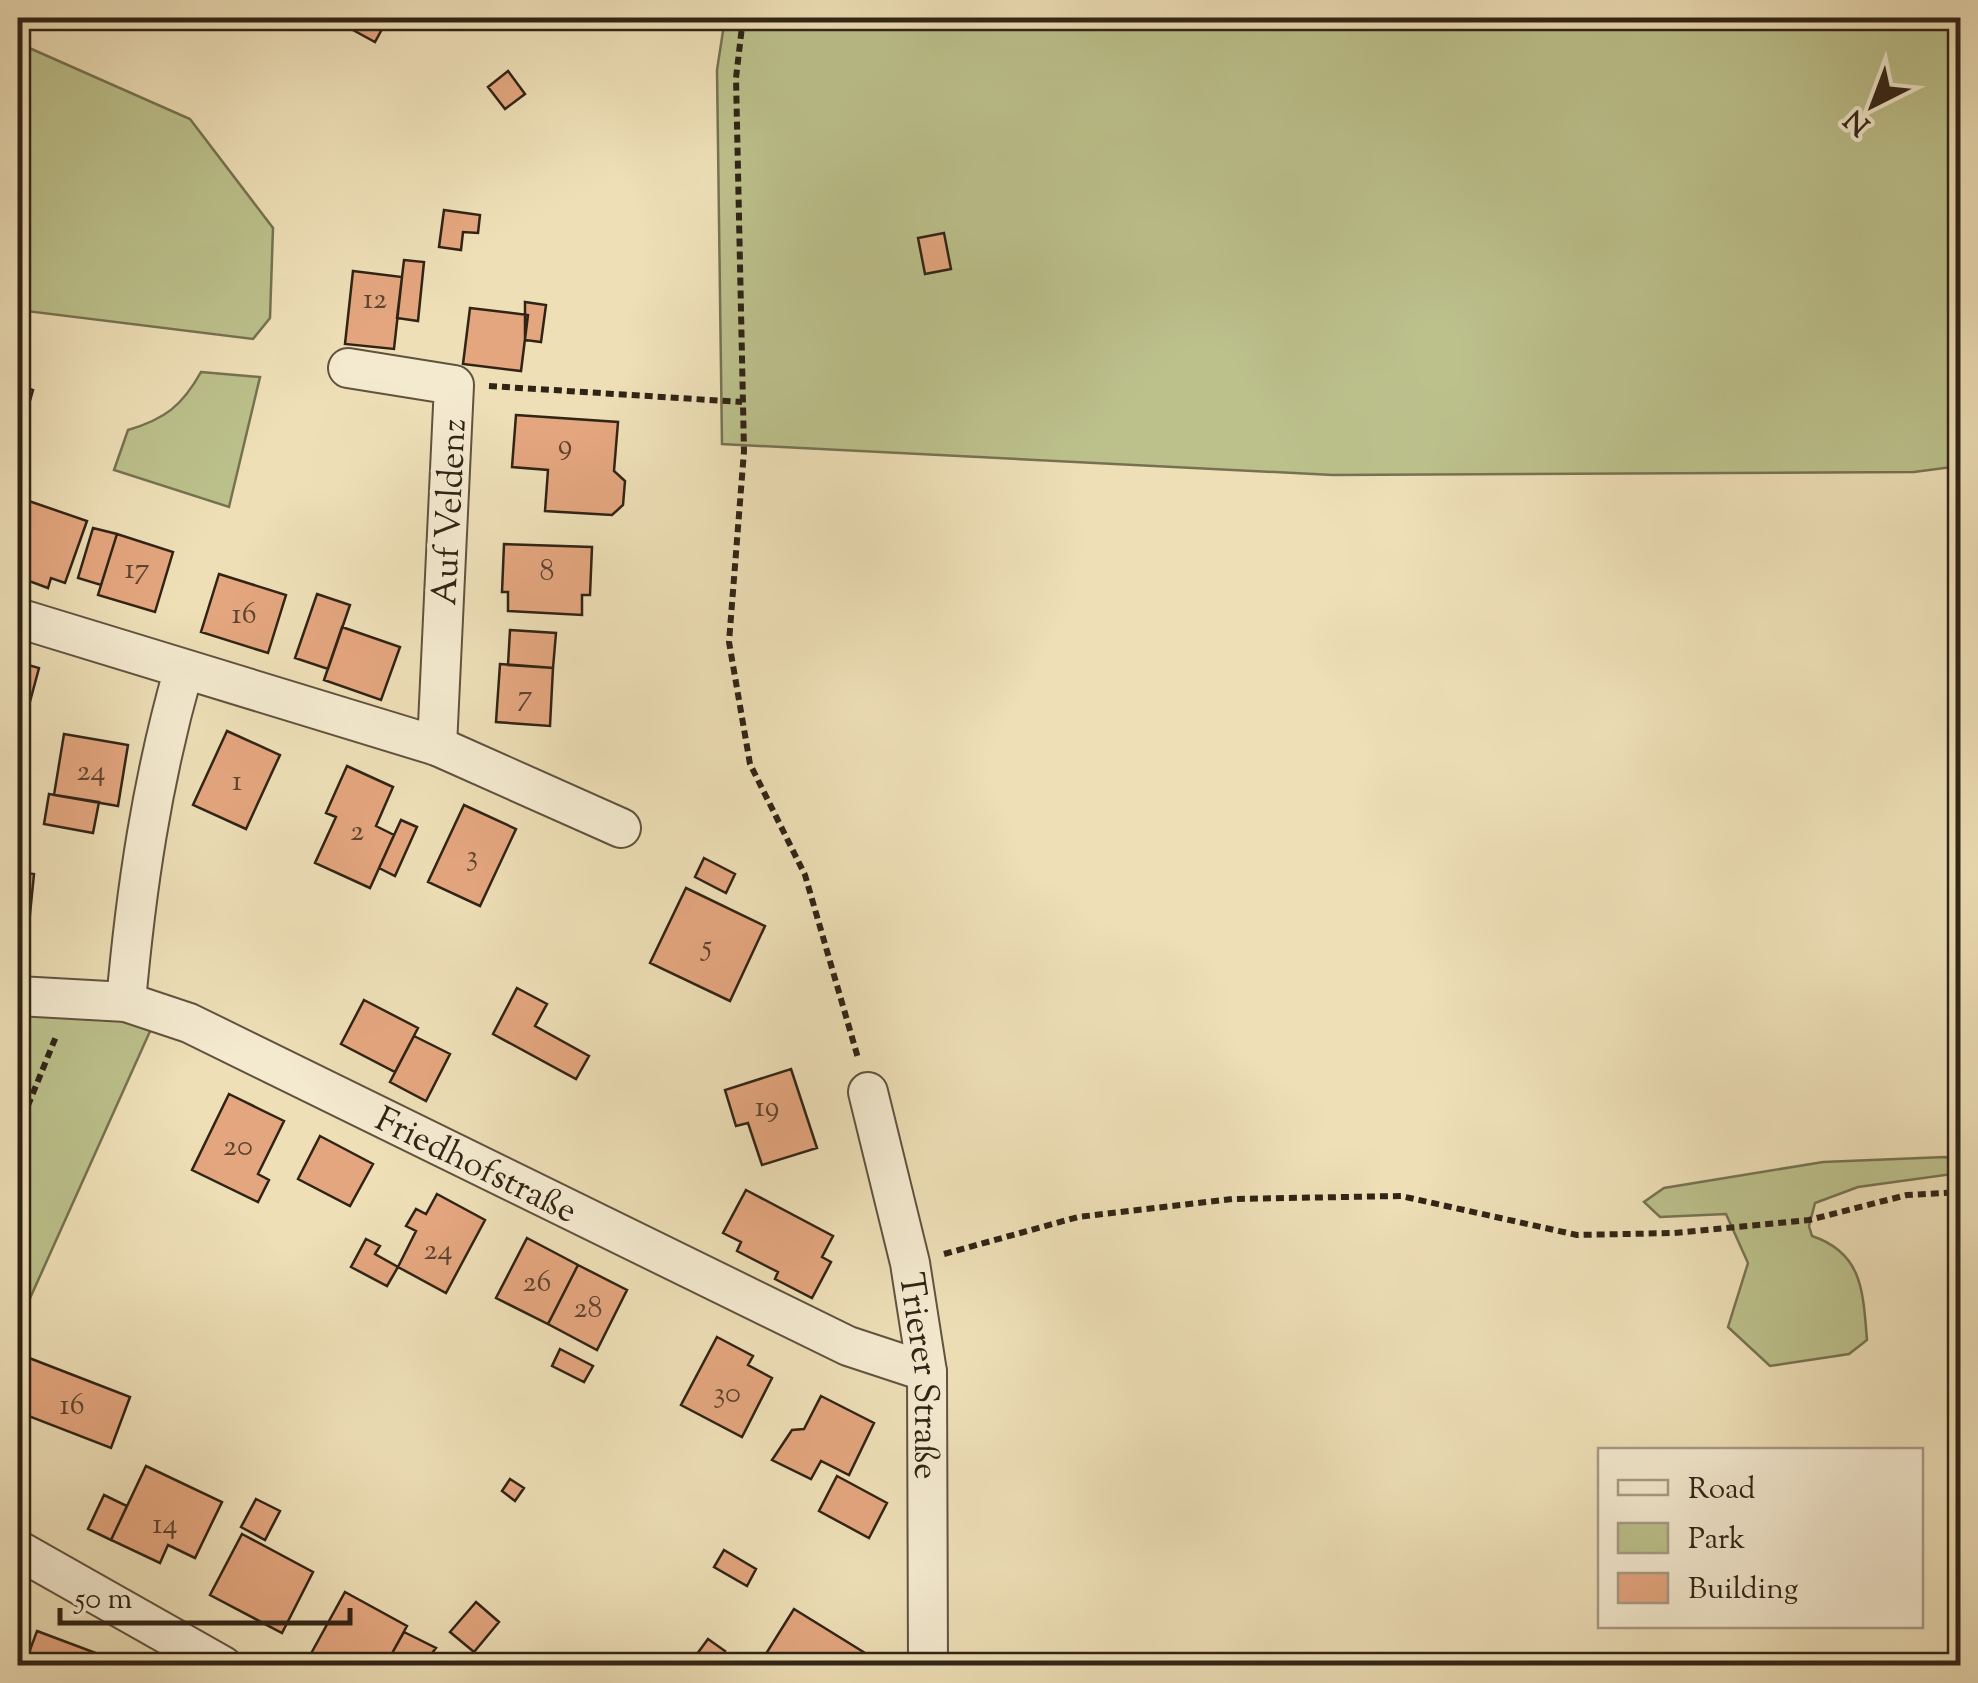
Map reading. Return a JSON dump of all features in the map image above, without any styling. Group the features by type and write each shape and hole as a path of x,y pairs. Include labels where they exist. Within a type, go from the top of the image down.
{"street":[{"name":"Auf Veldenz","path":"348,368 454,385 437,746"},
{"path":"18,618 182,672 437,746 621,828"},
{"path":"126,1002 135,898 154,774 182,672"},
{"name":"Friedhofstraße","path":"18,996 73,996 126,1002 189,1023 848,1346 927,1372"},
{"name":"Trierer Straße","path":"868,1092 910,1263 927,1372 928,1666"},
{"path":"18,1550 223,1666"}],"path":[{"path":"743,18 736,78 744,451 729,642 750,764 806,875 868,1092"},
{"path":"454,385 742,402"},
{"path":"18,1130 73,996"},
{"path":"910,1263 1078,1217 1232,1198 1401,1196 1577,1235 1674,1234 1809,1220 1907,1194 1960,1192"}],"green space":[{"path":"725,18 1960,18 1960,466 1914,472 1333,475 722,444 717,70"},
{"path":"18,43 190,119 273,228 270,318 253,339 18,310"},
{"path":"201,372 260,377 229,507 114,470 128,430 171,410"},
{"path":"18,1010 91,1013 151,1029 18,1325"},
{"path":"1945,1157 1960,1162 1960,1173 1858,1187 1815,1203 1809,1226 1812,1236 1829,1243 1851,1264 1861,1290 1867,1340 1849,1354 1770,1366 1728,1327 1748,1263 1726,1214 1660,1217 1644,1202 1664,1188 1823,1162"}],"building":[{"path":"331,18 388,18 375,42"},
{"path":"508,71 525,94 505,109 488,87"},
{"path":"444,210 480,215 478,233 463,232 461,250 439,247"},
{"path":"944,233 951,269 925,274 918,238"},
{"path":"404,260 424,262 418,321 397,318"},
{"path":"353,271 402,277 394,349 345,344"},
{"path":"525,302 546,305 541,342 525,340"},
{"path":"470,308 528,315 521,371 463,364"},
{"path":"20,386 33,390 27,411 18,409"},
{"path":"516,415 618,422 614,471 625,481 623,505 612,515 545,511 548,470 512,467"},
{"path":"23,499 87,521 65,583 51,578 48,588 18,577 18,515"},
{"path":"93,528 117,534 101,585 78,578"},
{"path":"117,534 173,552 155,612 98,595"},
{"path":"504,544 592,547 590,595 582,595 582,615 508,611 508,592 502,592"},
{"path":"219,574 286,595 268,653 201,632"},
{"path":"317,594 350,605 328,669 295,658"},
{"path":"342,627 400,647 381,700 324,680"},
{"path":"510,630 556,633 553,668 508,665"},
{"path":"18,662 39,668 21,735 18,734"},
{"path":"500,664 553,668 550,726 496,722"},
{"path":"227,731 280,755 246,829 193,805"},
{"path":"64,734 128,745 118,806 54,795"},
{"path":"347,766 393,787 376,826 394,835 370,888 315,863 336,817 326,813"},
{"path":"49,794 99,802 93,833 44,824"},
{"path":"464,805 516,829 480,906 428,882"},
{"path":"401,820 417,827 395,876 379,868"},
{"path":"704,858 735,874 726,893 695,877"},
{"path":"18,872 34,874 27,944 18,943"},
{"path":"686,888 765,926 730,1001 650,963"},
{"path":"517,988 547,1004 535,1026 589,1056 576,1079 493,1034"},
{"path":"364,1000 418,1028 395,1072 341,1044"},
{"path":"414,1036 450,1054 426,1101 390,1082"},
{"path":"791,1069 817,1148 762,1165 748,1123 736,1126 725,1090"},
{"path":"229,1094 284,1121 258,1174 269,1180 258,1202 192,1170"},
{"path":"320,1136 373,1164 350,1206 298,1179"},
{"path":"746,1190 833,1236 822,1257 831,1262 812,1298 775,1279 778,1272 737,1251 741,1242 723,1233"},
{"path":"437,1194 485,1220 446,1293 398,1267 416,1231 406,1226 416,1209 426,1214"},
{"path":"527,1238 578,1265 548,1324 496,1298"},
{"path":"366,1239 380,1246 375,1254 398,1267 387,1286 351,1267"},
{"path":"578,1265 627,1290 597,1350 548,1324"},
{"path":"717,1337 753,1356 748,1365 772,1378 742,1437 681,1405"},
{"path":"560,1349 593,1366 584,1382 552,1366"},
{"path":"24,1356 130,1397 111,1448 18,1412 18,1374"},
{"path":"821,1396 874,1423 849,1475 821,1461 811,1479 772,1460 792,1430 804,1429"},
{"path":"146,1466 222,1502 195,1558 168,1545 160,1563 111,1540"},
{"path":"837,1476 887,1503 869,1538 819,1511"},
{"path":"510,1479 524,1488 515,1501 502,1491"},
{"path":"104,1495 127,1506 111,1540 88,1529"},
{"path":"256,1499 280,1511 265,1540 241,1527"},
{"path":"242,1534 313,1572 282,1633 210,1595"},
{"path":"724,1550 756,1569 747,1586 714,1567"},
{"path":"345,1592 407,1626 385,1666 319,1666 308,1659"},
{"path":"476,1602 499,1622 474,1652 450,1632"},
{"path":"794,1609 878,1661 876,1666 770,1666 762,1660"},
{"path":"37,1631 125,1664 24,1666"},
{"path":"404,1632 436,1648 422,1666 385,1666"},
{"path":"708,1639 725,1651 715,1666 697,1654"}]}
